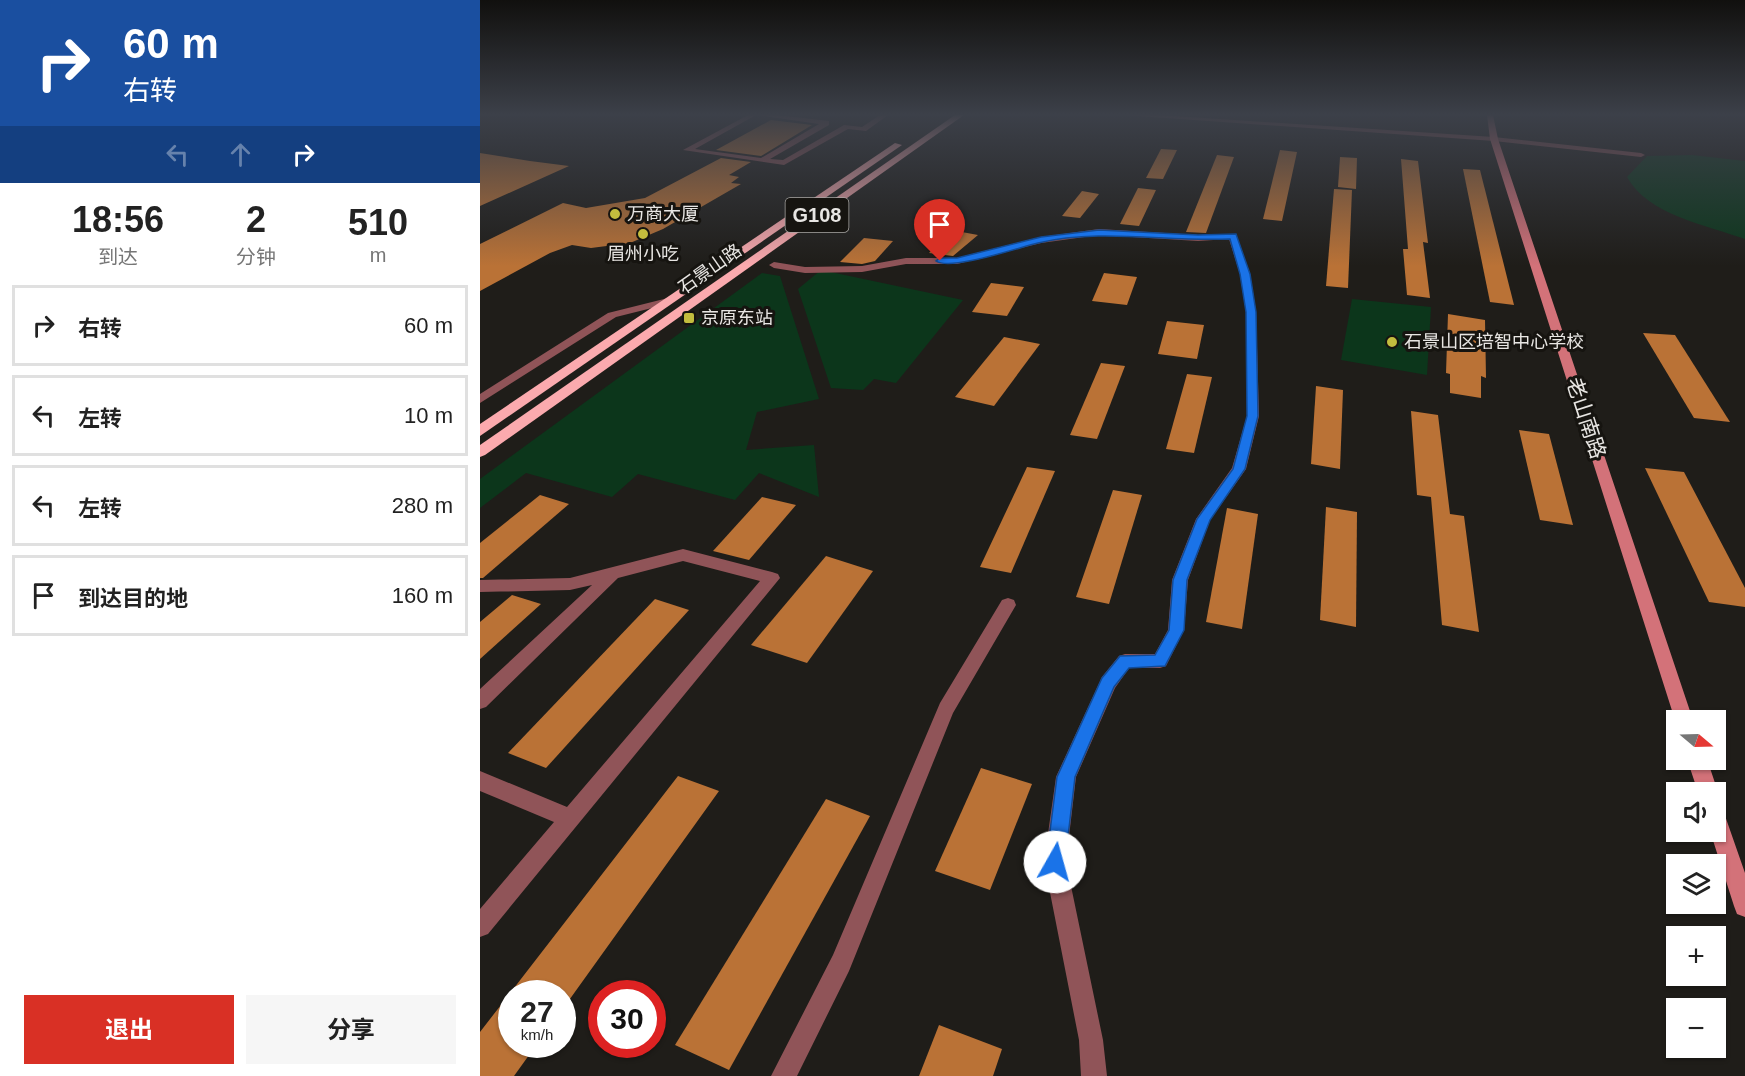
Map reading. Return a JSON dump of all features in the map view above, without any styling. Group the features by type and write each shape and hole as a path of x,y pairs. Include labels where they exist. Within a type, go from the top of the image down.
{"highway":[{"name":"石景山路","path":"480,431 868,165"},
{"name":"石景山路","path":"480,452 888,165"}],"main road":[{"name":"老山南路","path":"1503,165 1681,710"},
{"path":"1724,842 1745,906"}],"street":[{"path":"774,265 805,270 828,270 862,269 906,261 957,261 1041,240 1099,232 1198,238 1233,236 1245,274 1251,312 1253,416 1239,469 1203,519 1180,580 1176,630 1160,662 1125,661 1119,668 1108,683 1066,777 1055,862 1091,1040 1094,1076"},
{"path":"480,399 612,315 668,301"},
{"path":"480,586 570,584 683,555 772,578 480,926"},
{"path":"480,701 613,573"},
{"path":"784,1076 841,963 946,709 1008,604"},
{"path":"480,781 570,819"}],"green space":[{"path":"1638,165 1745,165 1745,239 1663,210 1636,190 1627,177"},
{"path":"821,270 963,300 896,383 874,379 863,390 831,388 798,289"},
{"path":"762,273 780,276 819,399 757,412 746,450 814,445 819,497 759,473 735,500 638,474 612,497 526,473 480,508 480,479"},
{"path":"1352,299 1431,307 1427,375 1341,360"}],"building":[{"path":"480,165 569,166 480,206"},
{"name":"万商大厦","path":"707,165 746,165 729,175 739,177 731,183 741,184 663,229 630,243 591,248 572,245 550,253 480,291 480,244 563,203 586,208 645,198"},
{"path":"1153,165 1170,165 1163,179 1146,178"},
{"path":"1213,165 1231,165 1206,233 1186,232"},
{"path":"1276,165 1294,165 1282,221 1263,219"},
{"path":"1339,165 1357,165 1356,189 1338,187"},
{"path":"1401,165 1419,165 1428,243 1423,242 1430,298 1407,295 1403,249 1408,249"},
{"path":"1463,169 1480,170 1514,305 1490,302"},
{"path":"1138,188 1156,190 1139,226 1120,224"},
{"path":"1334,189 1352,190 1348,288 1326,286"},
{"path":"1082,191 1099,194 1080,218 1062,216"},
{"path":"951,230 978,235 953,256 929,253"},
{"path":"864,238 893,241 875,261 862,264 840,262"},
{"path":"1104,273 1137,277 1127,305 1092,301"},
{"path":"991,283 1024,287 1007,316 972,312"},
{"path":"1448,314 1485,320 1486,378 1481,376 1481,398 1450,393 1450,374 1446,373"},
{"path":"1167,321 1204,325 1197,359 1158,354"},
{"path":"1643,333 1675,335 1730,422 1694,418"},
{"path":"1004,337 1040,344 994,406 955,397"},
{"path":"1101,363 1125,366 1097,439 1070,435"},
{"path":"1187,374 1212,377 1194,453 1166,449"},
{"path":"1316,386 1343,390 1340,469 1311,464"},
{"path":"1411,411 1438,415 1450,514 1464,516 1479,632 1442,625 1431,497 1417,495"},
{"path":"1519,430 1549,434 1573,525 1540,520"},
{"path":"1027,467 1055,471 1011,573 980,567"},
{"path":"1645,468 1684,472 1745,588 1745,607 1709,602"},
{"path":"1113,490 1142,495 1109,604 1076,597"},
{"path":"540,495 569,504 483,578 480,578 480,543"},
{"path":"762,497 796,505 749,560 713,551"},
{"path":"1326,507 1357,512 1356,627 1320,620"},
{"path":"1227,508 1258,514 1242,629 1206,622"},
{"path":"826,556 873,571 807,663 751,645"},
{"path":"512,595 541,604 480,659 480,622"},
{"path":"655,599 689,610 546,768 508,753"},
{"path":"981,768 1032,784 990,890 935,871"},
{"path":"678,776 719,791 576,990 576,980 520,980"},
{"path":"826,799 870,816 729,1070 675,1045"},
{"path":"498,1009 498,1058 527,1058 514,1076 480,1076 480,1032"},
{"path":"939,1025 1002,1049 993,1076 919,1076"}],"place":[{"name":"万商大厦","path":"615,214"},
{"name":"眉州小吃","path":"643,234"},
{"name":"京原东站","path":"689,318"},
{"name":"石景山区培智中心学校","path":"1392,342"}],"route":[{"path":"940,261 957,261 1041,240 1099,232 1198,238 1233,236 1245,274 1251,312 1253,416 1239,469 1203,519 1180,580 1176,630 1160,662 1125,661 1108,683 1066,777 1055,862"}]}
